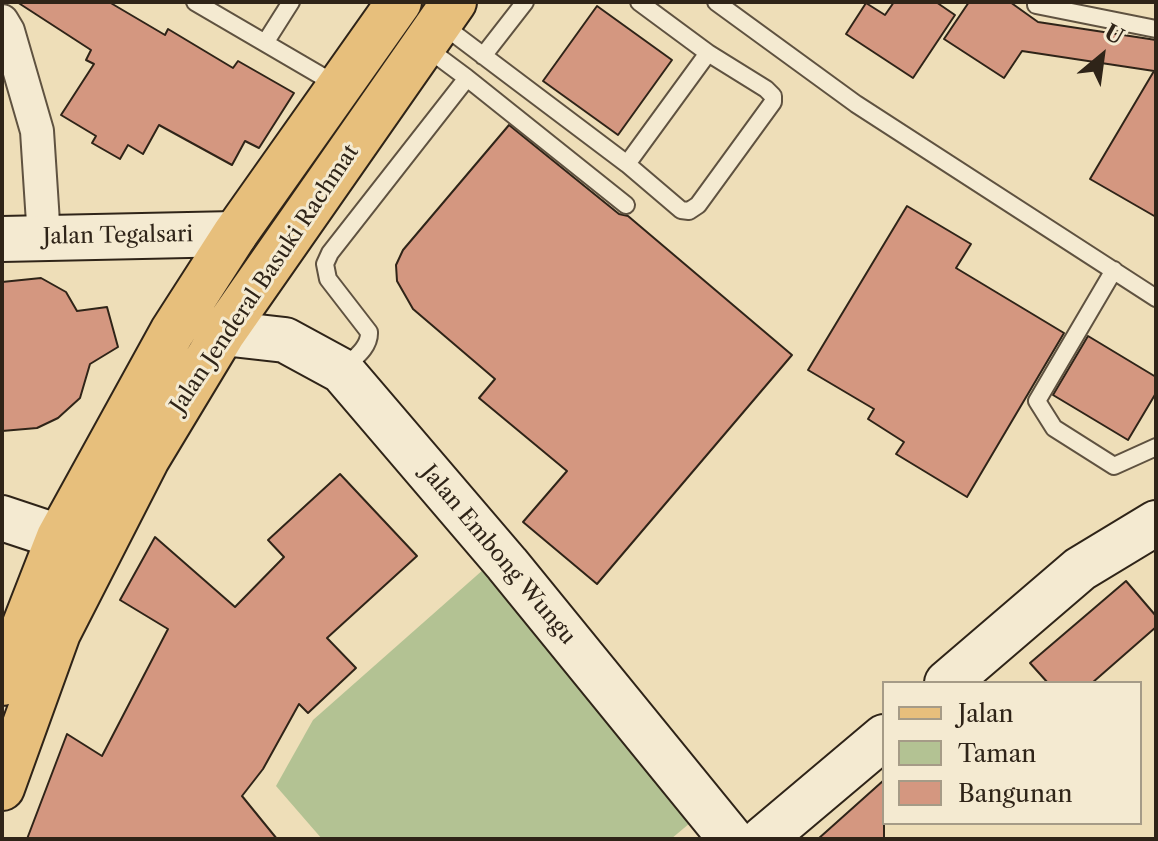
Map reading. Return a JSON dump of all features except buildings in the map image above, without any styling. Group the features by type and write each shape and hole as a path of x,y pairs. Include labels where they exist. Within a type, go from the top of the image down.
{"main road":[{"name":"Jalan Jenderal Basuki Rachmat","path":"2,683 59,537 172,332 235,234 399,2"},
{"name":"Jalan Jenderal Basuki Rachmat","path":"2,788 58,633 147,459 223,333 439,23"}],"street":[{"path":"2,21 8,31 37,131 23,238"},
{"name":"Jalan Tegalsari","path":"23,238 235,234"},
{"name":"Jalan Embong Wungu","path":"223,333 285,340 342,371 507,564 731,839"},
{"path":"2,518 59,537"},
{"path":"949,681 1080,569 1156,523"},
{"path":"763,839 882,739"}],"lane":[{"path":"195,2 339,86"},
{"path":"265,43 291,2"},
{"path":"483,56 525,2"},
{"path":"439,23 627,164 681,210 689,211 698,205 773,102 773,96 639,2"},
{"path":"716,2 856,104 1156,298"},
{"path":"1036,5 1156,29"},
{"path":"439,23 467,78 626,205"},
{"path":"627,164 708,53"},
{"path":"342,371 364,348 369,332 328,279 325,264 330,253 467,78"},
{"path":"1114,270 1037,401 1054,428 1114,466 1156,447"}],"green space":[{"path":"484,569 696,818 671,839 322,839 276,786 313,720"}]}
